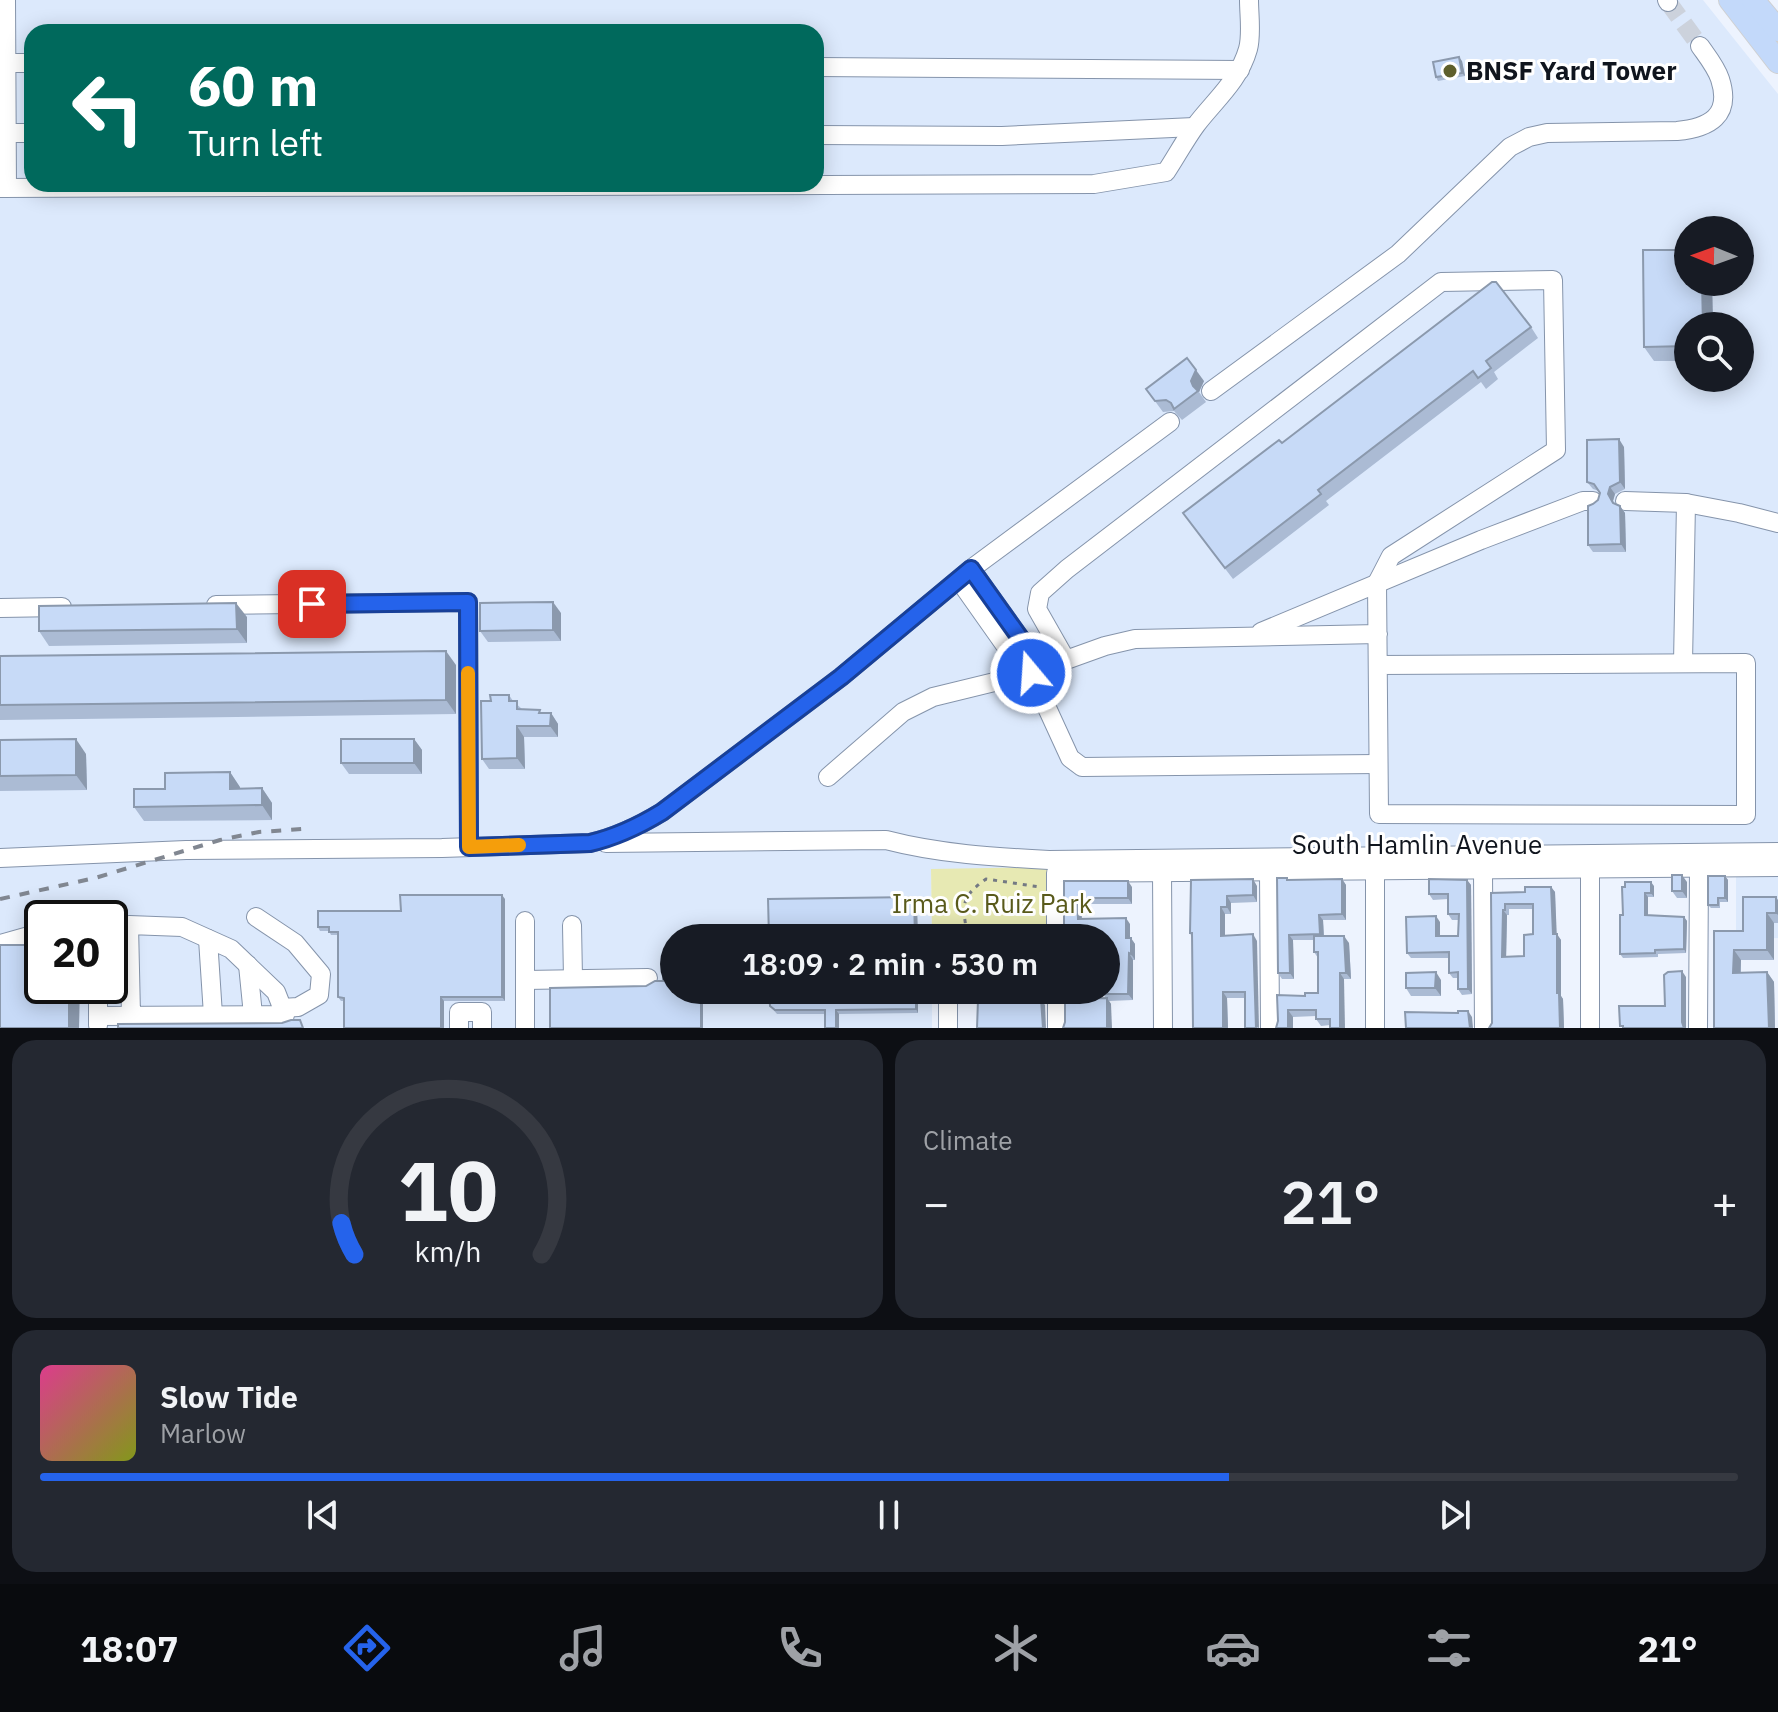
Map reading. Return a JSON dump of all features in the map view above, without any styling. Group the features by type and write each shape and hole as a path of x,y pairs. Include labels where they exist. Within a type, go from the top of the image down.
{"main road":[{"path":"1730,0 1778,62"},
{"path":"1753,0 1778,30"}],"street":[{"path":"6,0 4,188 24,188"},
{"path":"824,185 1094,184 1166,172 1194,127 1227,90 1240,70 1249,47 1249,0"},
{"path":"1211,391 1398,254 1510,147 1529,137 1547,133 1677,131 1696,129 1716,118 1722,105 1719,78 1700,46"},
{"path":"3,63 24,63"},
{"path":"824,67 1240,70"},
{"path":"824,135 1002,136 1194,127"},
{"path":"1066,660 1037,609 1040,593 1067,569 1441,282 1553,280 1556,450 1391,556 1377,583 1379,814 1746,815 1746,663 1378,665"},
{"path":"590,843 636,828 662,812 841,677 965,574 1170,422"},
{"path":"1250,636 1520,524 1583,501 1593,501"},
{"path":"1625,501 1686,503 1778,523"},
{"path":"1683,663 1686,503"},
{"path":"965,574 1019,665 1031,673 1070,758 1082,767 1378,764"},
{"path":"203,605 468,602 469,847"},
{"path":"0,608 78,607"},
{"path":"828,777 903,712 933,697 1031,673 1105,646 1135,639 1378,634"},
{"path":"0,858 186,850 886,840 921,849 980,857 1049,860 1778,852"},
{"name":"South Hamlin Avenue","path":"1056,880 1162,872 1778,867"},
{"path":"1698,1028 1699,869"},
{"path":"1590,870 1590,1028"},
{"path":"1375,871 1375,1028"},
{"path":"1483,871 1484,1028"},
{"path":"1162,872 1163,1028"},
{"path":"1269,872 1270,1028"},
{"path":"1056,880 1056,924"},
{"path":"256,917 295,943 321,974 319,995 298,1007 282,1008"},
{"path":"525,921 525,1028"},
{"path":"98,1022 131,1015 285,1015 276,992 231,949 182,927 129,925 131,1015"},
{"path":"572,925 573,978"},
{"path":"0,944 24,937"},
{"path":"208,939 213,1015"},
{"path":"248,965 253,1015"},
{"path":"525,980 648,978"},
{"path":"948,1004 948,1028"},
{"path":"1057,1004 1057,1028"},
{"path":"459,1028 459,1012 482,1012 482,1028"}],"path":[{"path":"965,924 963,911 970,891 986,879 1035,887 1056,880"}],"shaded area":[{"path":"0,0 1703,0 1778,94 1778,938 1736,939 1736,860 931,870 932,924 660,924 660,1004 932,1004 932,1028 0,1028"}],"green space":[{"name":"Irma C. Ruiz Park","path":"1052,867 1052,924 932,924 931,869"}],"building":[{"name":"BNSF Yard Tower","path":"1459,57 1462,73 1436,77 1433,62"},
{"path":"1643,250 1674,250 1674,296 1702,296 1703,312 1674,312 1674,346 1644,347"},
{"path":"1492,282 1496,282 1531,327 1486,361 1491,368 1478,378 1473,371 1318,490 1321,494 1225,568 1183,513 1279,440 1282,443"},
{"path":"1187,358 1196,370 1191,381 1198,391 1174,409 1166,400 1155,401 1146,389"},
{"path":"1619,439 1620,482 1610,487 1608,494 1613,503 1620,506 1621,544 1588,545 1588,506 1598,500 1600,493 1594,484 1587,482 1587,440"},
{"path":"553,602 553,630 480,631 480,603"},
{"path":"236,603 237,629 39,631 39,606"},
{"path":"446,651 446,700 0,705 0,656"},
{"path":"490,695 509,695 509,701 517,701 517,709 551,713 550,726 517,726 517,758 482,759 481,701 491,701"},
{"path":"76,739 76,775 0,776 0,740"},
{"path":"341,739 414,739 414,763 341,763"},
{"path":"230,772 230,789 262,788 262,805 134,807 134,789 165,789 165,773"},
{"path":"1672,875 1682,875 1682,891 1672,891"},
{"path":"1708,876 1725,876 1725,898 1718,898 1718,905 1708,905"},
{"path":"1277,878 1342,879 1342,914 1319,915 1320,934 1289,935 1290,973 1278,973"},
{"path":"1253,879 1253,895 1227,896 1227,907 1221,907 1221,936 1253,934 1256,1028 1245,1028 1245,992 1223,992 1223,1028 1193,1028 1191,880"},
{"path":"1429,879 1467,880 1468,989 1458,989 1458,972 1449,973 1449,952 1407,953 1406,917 1436,916 1436,936 1458,936 1459,914 1448,914 1448,894 1429,894"},
{"path":"1064,881 1128,881 1128,898 1077,898 1078,919 1126,918 1126,938 1131,938 1128,994 1120,994 1120,924 1064,924"},
{"path":"1625,882 1651,882 1651,893 1645,893 1645,915 1684,917 1684,949 1620,954 1620,915 1623,915 1622,887 1625,887"},
{"path":"1525,887 1551,887 1553,934 1557,934 1560,1028 1489,1028 1492,1023 1491,893 1525,892","holes":["1505,904 1533,904 1533,934 1524,935 1524,956 1502,957"]},
{"path":"400,895 502,895 502,997 441,997 441,1028 344,1028 344,998 338,997 338,932 329,932 329,927 318,927 318,911 401,911"},
{"path":"914,897 915,924 769,924 768,899"},
{"path":"1743,897 1776,897 1776,913 1767,913 1767,950 1734,950 1733,973 1767,972 1769,1028 1714,1028 1714,931 1743,931"},
{"path":"1314,936 1344,936 1346,973 1340,973 1340,1028 1330,1028 1330,1019 1316,1019 1316,1010 1288,1010 1288,1028 1276,1028 1277,995 1318,993 1318,952 1314,952"},
{"path":"0,945 24,945 24,1004 69,1004 69,1028 0,1028"},
{"path":"1682,971 1684,1028 1620,1026 1619,1006 1665,1006 1664,975"},
{"path":"1436,972 1435,988 1406,988 1406,973"},
{"path":"660,981 660,1004 701,1004 701,1028 550,1028 550,988 646,986"},
{"path":"916,1004 916,1009 836,1010 836,1028 825,1028 825,1010 775,1010 770,1006"},
{"path":"978,1004 1041,1004 1043,1028 977,1028"},
{"path":"1065,1004 1107,1004 1107,1028 1063,1028"},
{"path":"1468,1011 1470,1028 1406,1028 1405,1012"},
{"path":"300,1020 303,1028 118,1028 118,1024 282,1023"}],"tunnel":[{"path":"1668,2 1700,46"}],"railway":[{"path":"0,899 95,878 220,840 259,832 302,829"}],"slow traffic":[{"path":"468,673 469,847 519,845"}],"place":[{"name":"BNSF Yard Tower","path":"1450,71"}],"route":[{"path":"312,604 468,602 469,847 590,843 636,828 662,812 841,677 971,569 1033,656 1031,673"}]}
